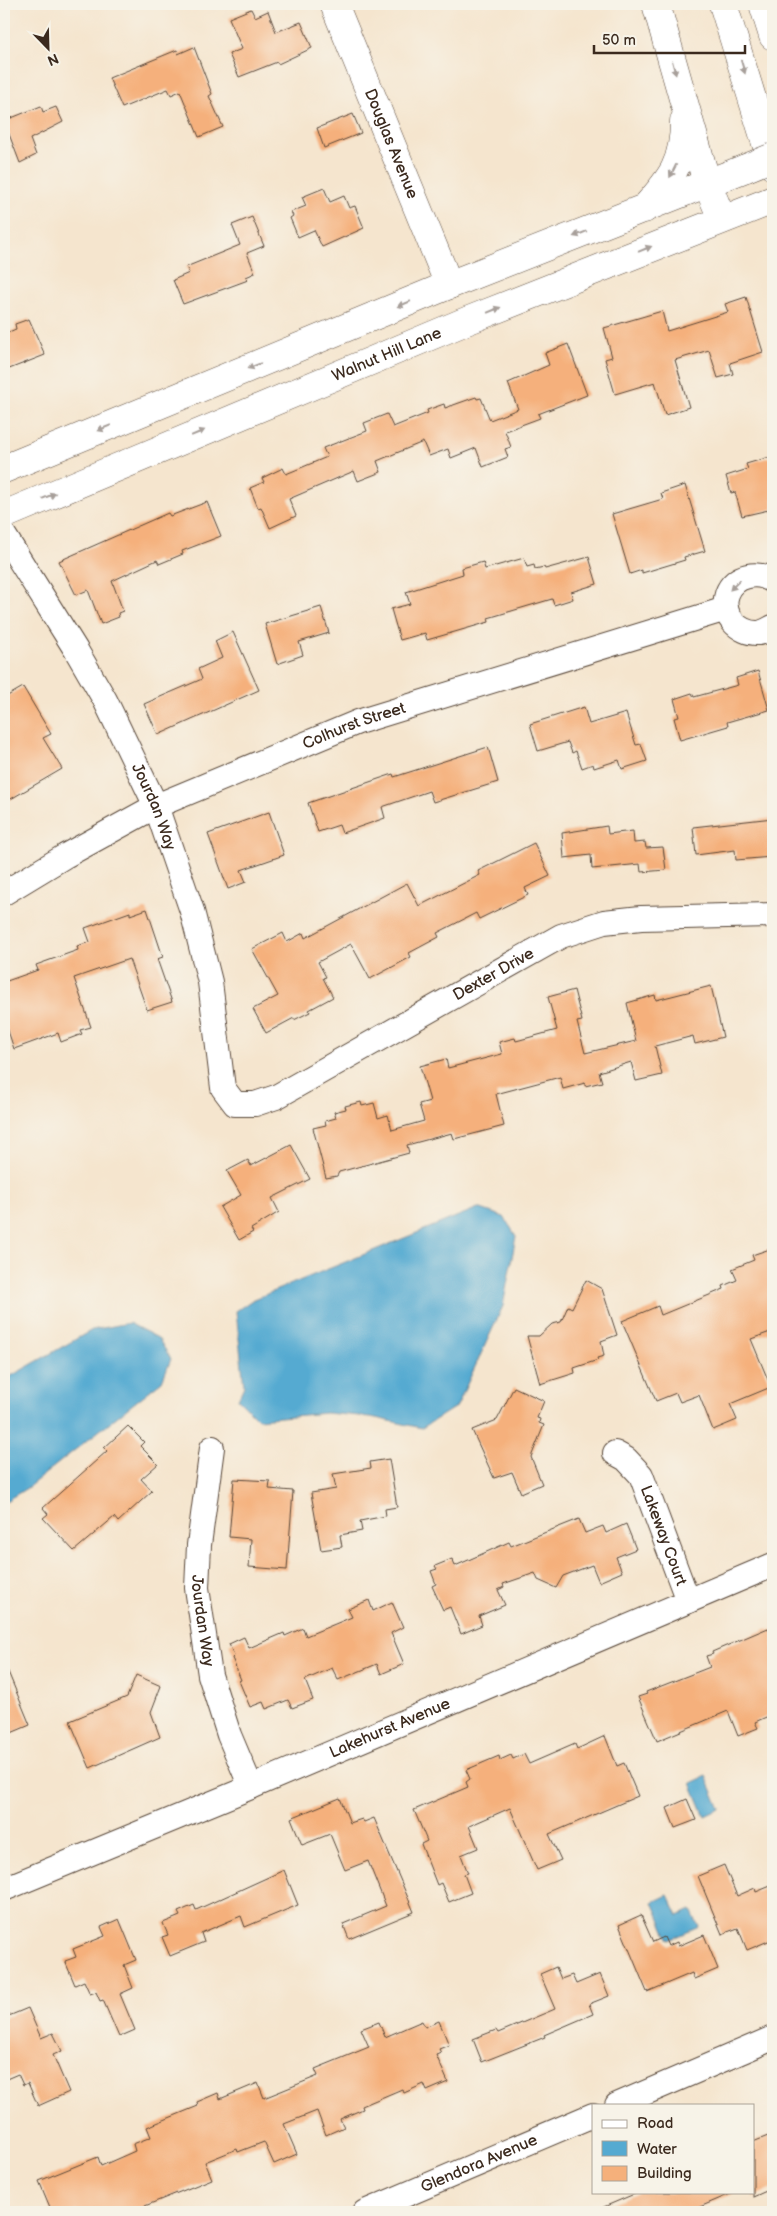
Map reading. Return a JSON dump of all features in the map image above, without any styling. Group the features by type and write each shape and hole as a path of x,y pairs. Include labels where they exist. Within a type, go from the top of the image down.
{"main road":[{"name":"Douglas Avenue","path":"334,4 464,322"},
{"path":"656,4 707,184 722,219"},
{"path":"723,4 773,166"},
{"path":"763,4 773,36"},
{"path":"644,208 675,171 684,141 684,107"},
{"path":"4,469 449,285 773,157"},
{"name":"Walnut Hill Lane","path":"4,515 464,322 766,203"}],"street":[{"name":"Jourdan Way","path":"4,535 105,700 156,806 192,910 210,982 223,1088 234,1104"},
{"path":"773,581 765,576 750,575 736,581 727,594 726,609 733,623 745,632 761,633 773,627"},
{"name":"Colhurst Street","path":"4,893 65,856 156,806 358,722 726,609"},
{"name":"Dexter Drive","path":"234,1104 255,1104 276,1097 561,936 604,922 640,918 773,915"},
{"name":"Jourdan Way","path":"212,1448 199,1545 197,1588 210,1675 229,1735 251,1787"},
{"name":"Lakeway Court","path":"615,1453 626,1459 641,1475 688,1601"},
{"name":"Lakehurst Avenue","path":"4,1889 251,1787 773,1565"},
{"path":"618,2104 773,2038"},
{"name":"Glendora Avenue","path":"365,2212 592,2115"}],"water":[{"path":"478,1208 504,1217 516,1236 503,1306 457,1406 422,1428 371,1417 326,1413 258,1419 238,1399 244,1386 236,1311 252,1300"},
{"path":"129,1323 158,1338 171,1359 162,1381 27,1488 4,1502 4,1380 92,1330"},
{"path":"706,1776 720,1809 705,1816 691,1783"},
{"path":"668,1895 678,1916 691,1910 699,1927 669,1940 653,1902"}],"building":[{"path":"251,9 255,17 268,11 276,32 301,22 312,48 278,64 277,62 239,77 229,54 242,49 229,18"},
{"path":"194,47 212,94 209,96 223,127 199,137 180,91 171,95 168,89 122,108 109,78 177,50 178,54"},
{"path":"41,106 43,112 56,107 63,122 30,139 36,155 20,163 4,121"},
{"path":"353,114 361,133 324,148 317,128"},
{"path":"324,188 330,202 344,196 349,208 355,206 364,228 322,247 314,230 298,237 290,218 293,216 291,212 306,206 302,197"},
{"path":"252,217 264,246 247,253 255,273 246,277 248,280 183,304 173,280 189,273 186,267 240,245 232,225"},
{"path":"746,297 763,352 730,363 733,374 718,378 709,350 675,360 689,407 665,415 655,382 615,394 605,359 612,357 604,328 662,311 667,331 728,312 725,304"},
{"path":"29,319 45,355 4,371 4,334 16,329 15,324"},
{"path":"568,344 587,395 538,414 540,418 505,431 511,447 505,449 508,457 483,467 476,448 451,458 448,449 429,456 423,442 377,461 381,472 358,481 354,471 289,499 296,516 270,528 261,507 258,508 250,488 264,482 262,478 283,468 286,474 327,457 323,448 367,431 364,423 387,414 393,427 428,413 427,410 444,404 445,408 476,397 477,399 481,398 490,420 518,409 508,383 549,365 545,353"},
{"path":"773,456 773,509 742,516 735,492 731,493 726,476 748,469 746,464"},
{"path":"685,485 705,551 684,557 685,560 642,573 642,570 630,574 612,514 663,499 661,493"},
{"path":"207,502 221,536 182,551 183,554 159,564 157,560 112,581 123,611 118,613 119,617 101,624 88,590 76,595 59,561 168,513 170,516"},
{"path":"589,557 597,584 571,592 573,599 554,605 552,599 488,618 489,622 427,640 425,633 400,640 391,609 410,604 406,592 463,574 462,568 483,562 485,569 524,558 527,567 534,565 535,569 544,567 545,569"},
{"path":"321,607 329,633 299,642 303,655 277,664 265,624"},
{"path":"233,632 259,690 158,735 144,704 202,679 198,669 222,658 215,641"},
{"path":"758,671 769,710 727,722 728,726 680,740 674,718 679,717 674,699 692,693 694,697 738,685 736,678"},
{"path":"23,687 51,734 43,738 62,769 4,803 4,698"},
{"path":"584,707 589,724 626,713 636,745 641,744 647,761 622,769 619,760 594,768 593,764 582,768 576,751 572,753 568,742 538,751 530,724"},
{"path":"488,747 498,782 433,802 429,791 382,807 385,818 342,833 339,825 318,832 308,803 393,774 394,777"},
{"path":"269,812 284,855 241,870 246,882 228,889 208,834"},
{"path":"773,818 772,857 736,860 735,850 696,855 693,827"},
{"path":"607,826 608,834 633,831 634,843 645,842 646,848 663,847 666,870 641,872 640,864 592,869 591,855 564,858 562,833"},
{"path":"534,843 550,876 525,888 528,895 479,919 476,913 437,933 439,937 409,953 411,957 370,979 351,944 318,962 326,977 323,978 333,997 309,1010 310,1012 266,1033 253,1009 278,996 252,949 283,933 287,942 303,933 305,938 407,883 419,906 480,875 478,871"},
{"path":"147,909 163,957 157,959 172,1002 147,1010 129,959 74,978 91,1027 80,1030 82,1034 61,1042 58,1033 14,1049 4,1018 4,982 38,970 36,965 78,950 77,946 90,942 85,928 130,912 130,915"},
{"path":"711,986 723,1037 695,1044 693,1036 655,1046 662,1075 636,1081 631,1062 599,1072 602,1082 585,1086 585,1083 563,1089 560,1077 496,1094 504,1126 454,1139 452,1133 407,1145 409,1153 339,1172 337,1176 326,1178 313,1128 326,1125 325,1121 336,1118 334,1112 346,1109 345,1106 361,1102 362,1106 374,1103 378,1118 388,1115 392,1130 424,1121 419,1104 430,1101 420,1066 446,1059 448,1068 502,1054 499,1042 515,1038 516,1041 557,1030 548,997 574,990 582,1021 577,1022 585,1053 636,1041 627,1003 655,995 656,1000"},
{"path":"291,1145 310,1179 272,1198 279,1212 251,1229 253,1232 239,1240 220,1207 241,1195 227,1171 248,1160 251,1166"},
{"path":"773,1248 773,1331 751,1339 771,1387 730,1404 737,1420 713,1430 699,1395 680,1402 676,1393 656,1401 622,1321 658,1306 661,1315 724,1289 723,1286 737,1280 732,1269 754,1260 752,1255"},
{"path":"586,1280 602,1289 617,1335 601,1341 604,1356 597,1358 598,1360 574,1368 575,1373 540,1384 527,1336 539,1336 552,1324 561,1322 568,1306 572,1308"},
{"path":"514,1387 544,1401 537,1418 540,1419 539,1423 544,1425 531,1457 542,1484 521,1493 512,1472 494,1478 472,1430 497,1420"},
{"path":"128,1426 144,1442 140,1446 158,1464 141,1479 152,1491 118,1522 114,1517 74,1551 43,1518 48,1514 43,1508 107,1451 104,1448"},
{"path":"389,1459 397,1507 385,1509 386,1516 360,1521 362,1531 340,1535 342,1547 321,1550 311,1493 336,1489 333,1474 371,1468 370,1462"},
{"path":"234,1479 270,1481 269,1489 293,1491 287,1570 249,1567 251,1539 229,1537"},
{"path":"579,1519 585,1533 603,1526 606,1533 626,1524 636,1549 616,1557 622,1572 599,1582 592,1565 563,1576 556,1588 538,1580 535,1573 503,1584 504,1587 498,1590 505,1605 479,1616 482,1625 461,1634 450,1607 443,1610 432,1586 436,1584 431,1571 437,1569 435,1566 452,1559 455,1566 509,1542 511,1546"},
{"path":"369,1600 373,1611 392,1602 403,1627 391,1633 404,1664 381,1674 377,1664 338,1680 332,1668 305,1680 313,1700 292,1708 288,1700 266,1709 263,1702 250,1707 239,1681 241,1680 232,1658 234,1656 229,1644 244,1637 249,1648 284,1633 285,1636 303,1628 306,1636 352,1617 348,1609"},
{"path":"768,1628 769,1631 773,1629 773,1714 755,1722 758,1728 738,1736 728,1711 657,1741 638,1697 647,1694 646,1692 710,1667 706,1656"},
{"path":"4,1662 30,1725 4,1736"},
{"path":"136,1675 161,1686 151,1712 160,1737 90,1768 70,1721 127,1697"},
{"path":"605,1736 617,1766 624,1763 638,1796 549,1834 561,1860 537,1870 510,1808 469,1826 478,1848 461,1855 468,1873 464,1874 471,1893 449,1902 441,1883 437,1885 421,1844 427,1841 414,1810 468,1787 466,1782 470,1779 466,1770 499,1756 500,1760 511,1755 513,1759 524,1754 529,1764 575,1744 577,1749"},
{"path":"340,1798 350,1823 362,1819 364,1822 374,1818 414,1912 349,1939 343,1924 386,1906 368,1861 345,1870 330,1834 302,1845 291,1818"},
{"path":"687,1799 696,1820 675,1828 667,1808"},
{"path":"724,1865 737,1896 755,1888 756,1892 773,1885 773,1939 747,1950 738,1928 722,1934 698,1876"},
{"path":"284,1870 298,1905 245,1927 241,1916 201,1933 204,1942 170,1956 162,1937 168,1935 163,1923 180,1916 178,1912 194,1905 196,1910"},
{"path":"641,1915 653,1942 664,1937 668,1946 677,1942 678,1946 704,1935 718,1969 694,1979 692,1973 647,1992 619,1925"},
{"path":"119,1919 136,1960 124,1965 133,1988 120,1994 135,2030 119,2037 103,2000 100,2001 96,1992 90,1994 84,1981 75,1985 65,1961 76,1957 73,1949 105,1936 101,1927"},
{"path":"556,1967 561,1979 572,1975 576,1984 600,1974 609,1996 589,2004 593,2014 544,2035 545,2037 482,2062 473,2039 496,2030 498,2033 555,2009 540,1974"},
{"path":"28,2008 41,2038 53,2033 62,2051 53,2055 69,2092 38,2106 28,2083 23,2085 18,2074 4,2080 4,2018"},
{"path":"422,2021 425,2027 439,2021 449,2045 439,2049 441,2053 436,2055 448,2082 427,2091 424,2084 404,2093 402,2089 362,2106 363,2109 340,2119 344,2127 326,2135 317,2111 284,2124 297,2154 274,2164 264,2142 238,2152 237,2149 205,2162 212,2179 130,2212 52,2212 39,2181 98,2157 101,2166 135,2151 133,2144 151,2137 147,2127 198,2106 197,2102 218,2093 220,2099 258,2083 264,2098 318,2076 315,2069 369,2047 361,2029 379,2022 385,2037"},
{"path":"773,2134 773,2188 753,2197 754,2194 754,2142"},
{"path":"634,2194 730,2194 688,2212 592,2212"}]}
